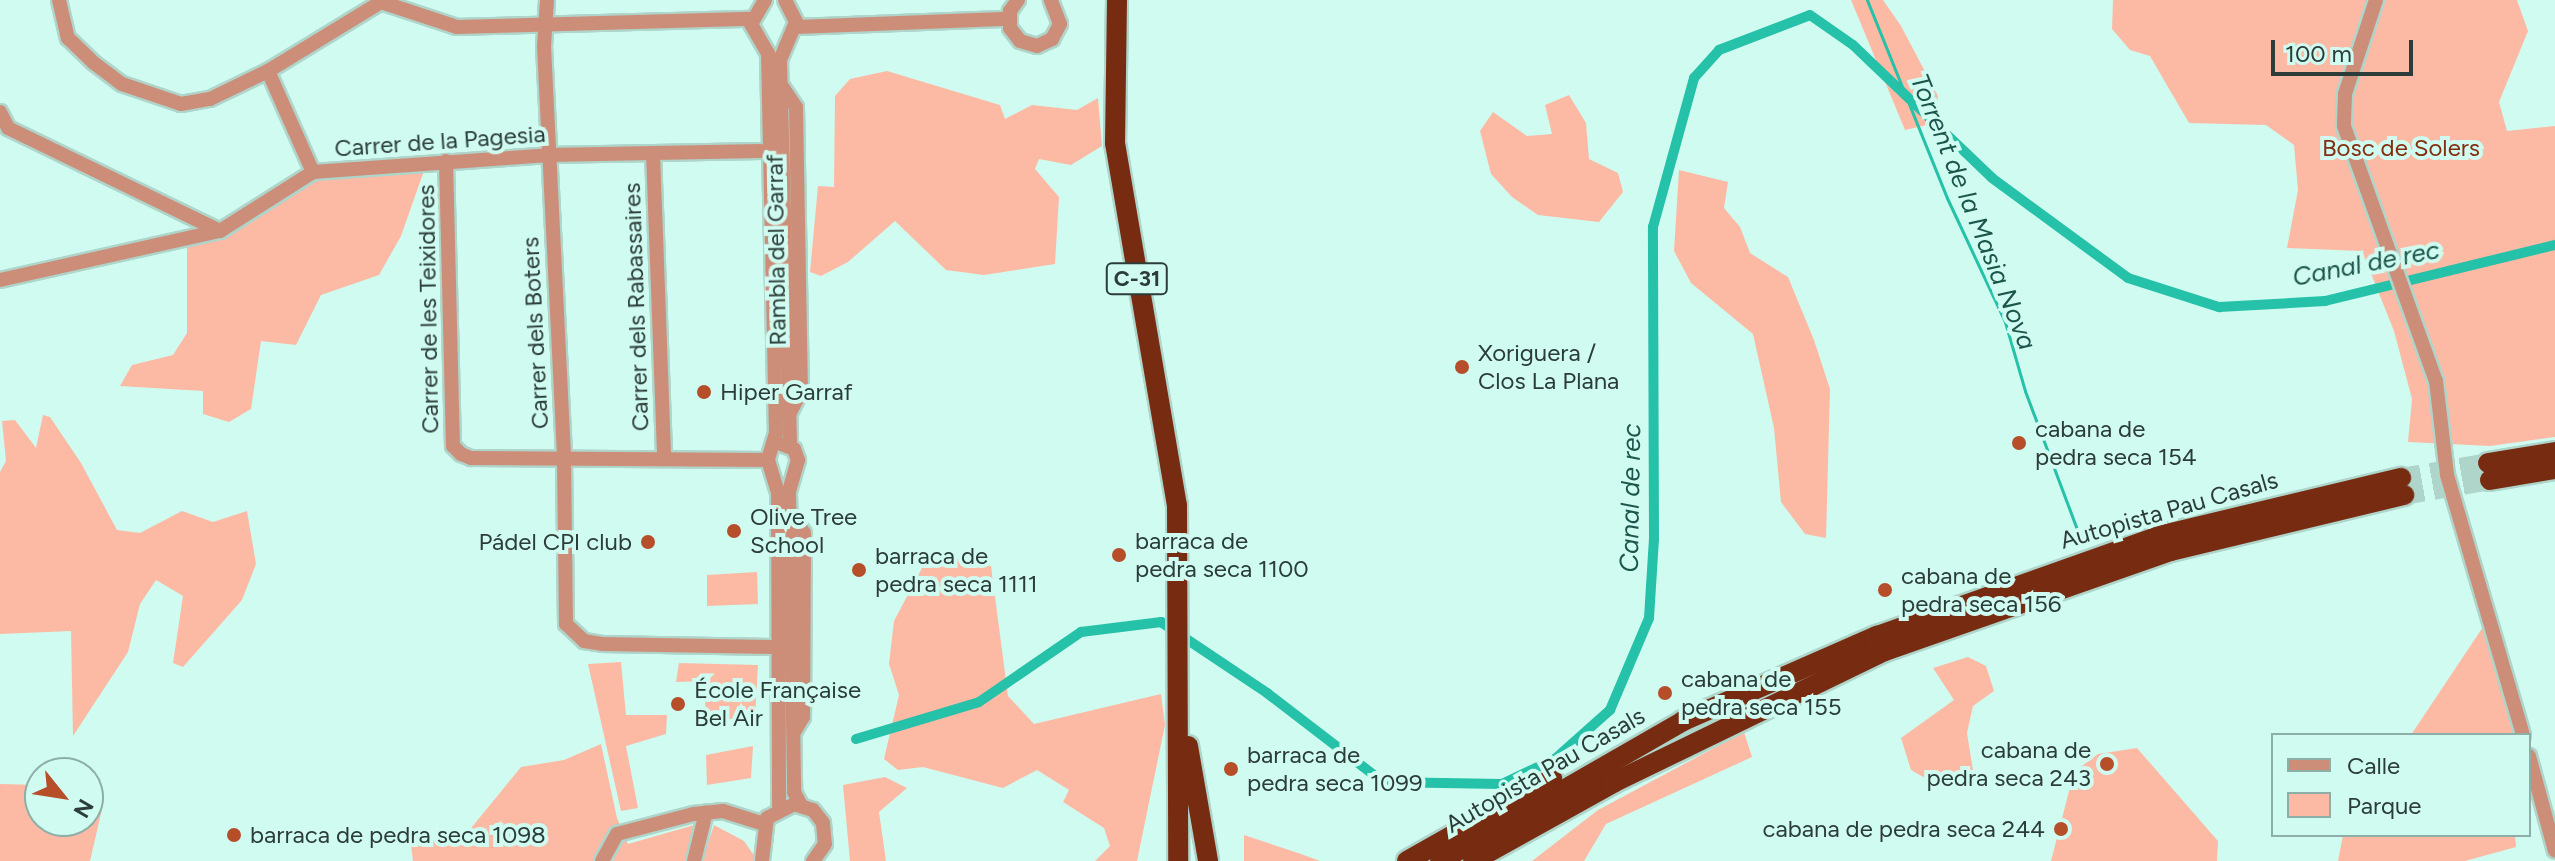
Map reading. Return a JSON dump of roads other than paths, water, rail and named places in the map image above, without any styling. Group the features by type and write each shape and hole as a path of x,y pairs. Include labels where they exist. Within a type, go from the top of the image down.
{"highway":[{"name":"C-31","path":"1117,0 1115,143 1170,449 1179,556 1178,861"},
{"path":"2555,452 2489,472 2555,469"},
{"name":"Autopista Pau Casals","path":"1440,861 1683,721 1877,636 2053,570 2163,535 2403,486 2171,551 2057,587 1837,672 1615,782 1473,861"},
{"name":"C-31","path":"1179,683 1208,861"},
{"path":"1407,861 1551,780 1683,721"},
{"path":"1496,861 1615,782"}],"street":[{"path":"59,0 68,38 122,84 181,104 210,99 268,71 381,2 457,27 547,28 594,20 752,19 764,2 786,3 796,27 1009,19"},
{"name":"Carrer dels Boters","path":"547,0 548,155 564,459 566,624 572,633 602,644 771,647"},
{"path":"1009,19 1018,0"},
{"path":"1009,19 1020,41 1045,44 1060,24 1051,0"},
{"path":"2376,0 2345,94 2344,126 2436,381 2447,475 2522,733"},
{"name":"Rambla del Garraf","path":"752,19 753,32 763,44 774,86 796,107 801,391 782,416 770,459 783,513 804,533 803,717 793,733 789,800"},
{"name":"Rambla del Garraf","path":"789,800 780,688 783,513 794,468 814,457 792,447 782,416 774,86 781,51 796,27"},
{"path":"763,44 788,41"},
{"path":"268,71 313,172"},
{"name":"Rambla del Garraf","path":"774,86 761,96 767,408 782,416"},
{"path":"0,112 8,128 220,231"},
{"name":"Carrer de la Pagesia","path":"0,280 220,231 313,172 548,155 761,151"},
{"name":"Carrer dels Rabassaires","path":"653,153 664,459"},
{"name":"Carrer de les Teixidores","path":"446,161 453,446 461,454 564,459"},
{"path":"770,459 792,447"},
{"path":"564,459 770,459 794,468"},
{"name":"Rambla del Garraf","path":"780,688 772,682 769,521 783,513"},
{"path":"2531,763 2555,851"},
{"path":"774,861 763,854 764,824 789,800 823,823 825,840 817,859"},
{"path":"602,861 617,834 706,812 723,811 764,824"},
{"path":"694,861 706,812"}],"waterway":[{"name":"Torrent de la Masia Nova","path":"1867,0 1947,198 2005,322 2025,391 2077,529"},
{"name":"Canal de rec","path":"856,739 979,702 1081,632 1161,622 1267,693 1383,782 1502,784 1555,759 1610,710 1649,618 1654,539 1653,227 1694,78 1719,50 1810,15 1853,45 1992,178 2128,278 2219,307 2325,301 2555,245"}],"tunnel":[{"path":"2401,478 2488,463"},
{"path":"2404,495 2490,480"}],"place":[{"name":"Xoriguera / Clos La Plana","path":"1462,367"},
{"name":"Hiper Garraf","path":"704,392"},
{"name":"cabana de pedra seca 154","path":"2019,443"},
{"name":"Olive Tree School","path":"734,531"},
{"name":"Pádel CPI club","path":"648,542"},
{"name":"barraca de pedra seca 1100","path":"1119,555"},
{"name":"barraca de pedra seca 1111","path":"859,570"},
{"name":"cabana de pedra seca 156","path":"1885,590"},
{"name":"cabana de pedra seca 155","path":"1665,693"},
{"name":"École Française Bel Air","path":"678,704"},
{"name":"cabana de pedra seca 243","path":"2107,764"},
{"name":"barraca de pedra seca 1099","path":"1231,769"},
{"name":"cabana de pedra seca 244","path":"2061,829"},
{"name":"barraca de pedra seca 1098","path":"234,835"}],"park label":[{"name":"Bosc de Solers","path":"2401,148"}]}
